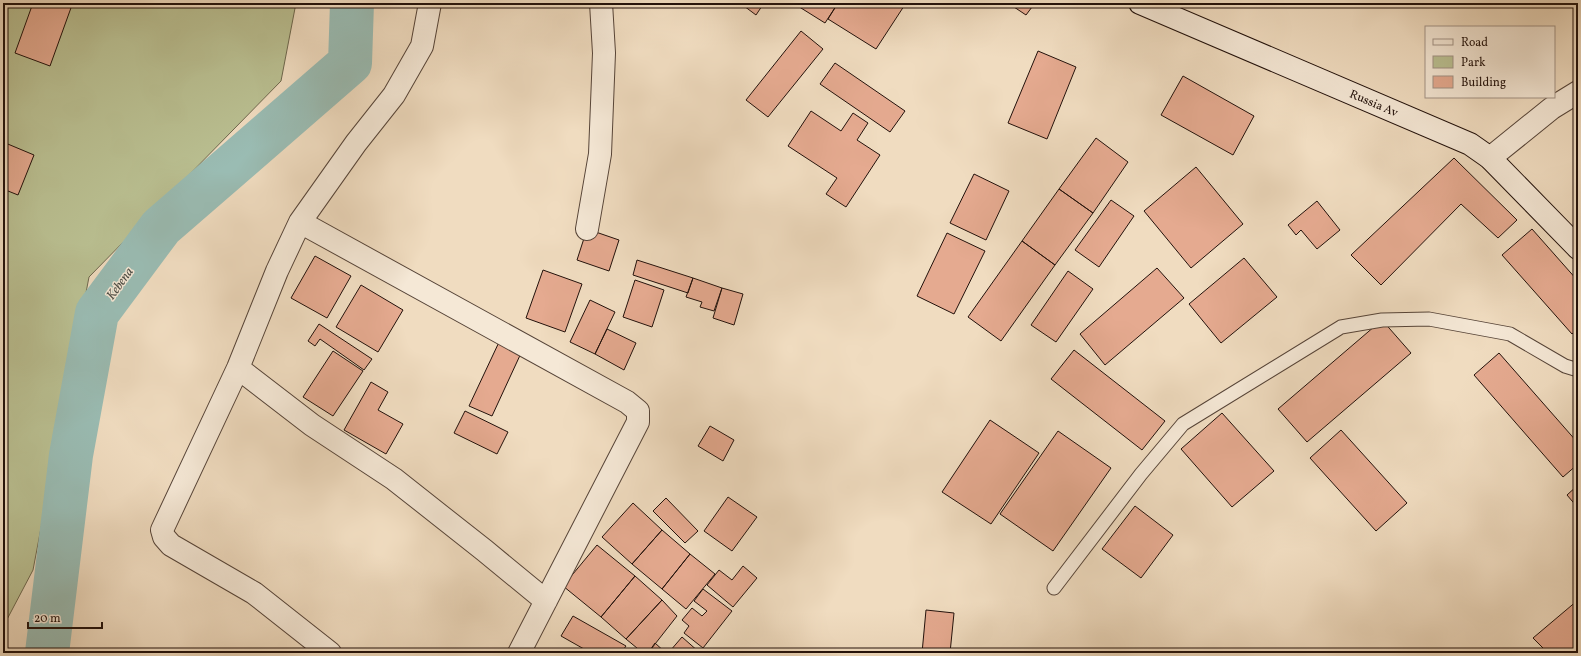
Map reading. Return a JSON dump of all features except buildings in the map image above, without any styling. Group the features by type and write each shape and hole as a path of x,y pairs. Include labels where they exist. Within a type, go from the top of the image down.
{"street":[{"path":"330,653 254,594 171,545 164,537 162,530 238,368 277,271 300,222 356,143 394,95 422,46 430,3"},
{"path":"587,230 600,154 604,53 602,3"},
{"name":"Russia Av","path":"1148,5 1470,144 1490,158 1578,248"},
{"path":"1490,158 1552,108 1578,92"},
{"path":"300,222 627,402 638,412 638,422 519,653"},
{"path":"238,368 312,425 394,479 484,550 546,602"}],"lane":[{"path":"1054,588 1141,474 1183,424 1341,327 1382,320 1429,319 1510,334 1565,366 1578,370"}],"green space":[{"path":"3,3 296,3 281,81 89,277 33,570 3,627"}],"waterway":[{"name":"Kebena","path":"47,653 71,455 97,313 161,227 350,63 352,3"}]}
